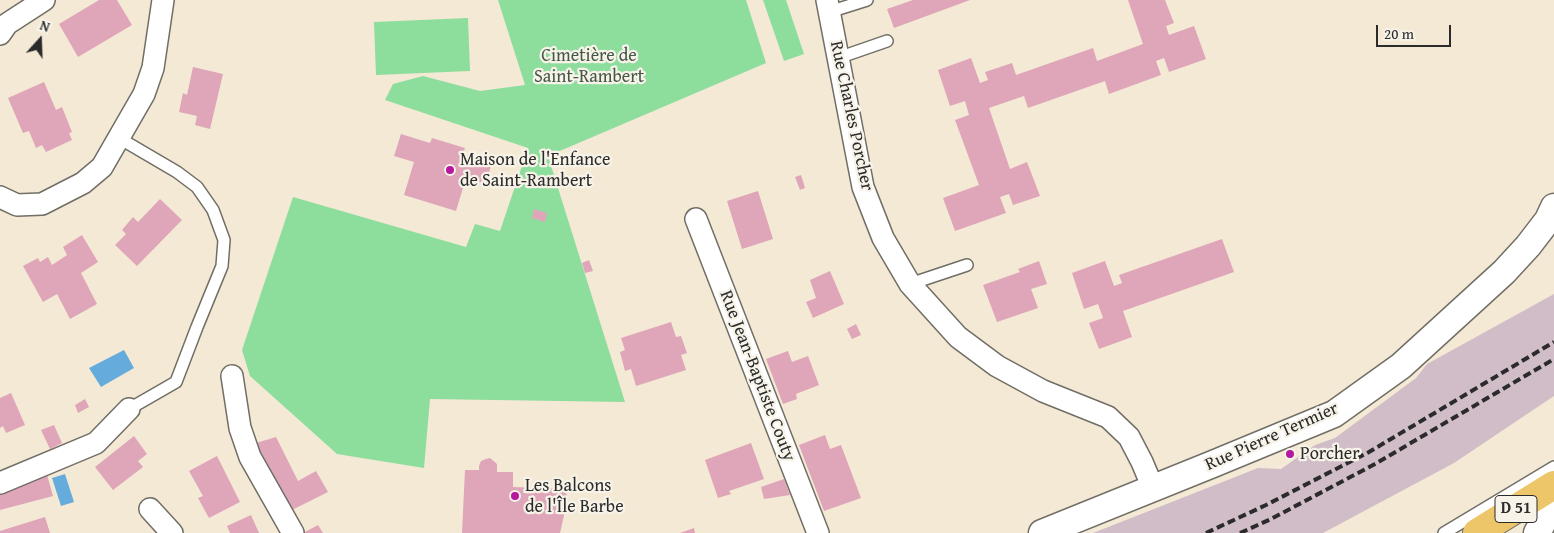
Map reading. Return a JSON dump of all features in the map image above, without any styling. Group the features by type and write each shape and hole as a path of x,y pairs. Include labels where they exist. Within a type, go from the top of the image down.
{"main road":[{"name":"D 51","path":"1477,533 1554,485"}],"street":[{"path":"0,34 7,24 44,0"},
{"path":"0,197 17,205 42,204 83,183 102,167 144,94 154,68 163,0"},
{"name":"Rue Charles Porcher","path":"828,6 863,187 883,238 910,284 958,337 997,366 1042,391 1108,417 1129,437 1153,488"},
{"name":"Rue Pierre Termier","path":"1042,533 1334,414 1401,366 1504,272 1528,246 1548,220 1554,207"},
{"name":"Rue Jean-Baptiste Couty","path":"696,219 818,533"},
{"path":"232,376 240,428 250,456 293,533"},
{"path":"0,483 96,443 129,409"},
{"path":"150,509 172,533"}],"lane":[{"path":"828,6 867,0"},
{"path":"838,58 887,41"},
{"path":"119,138 177,172 197,187 213,210 224,240 222,266 176,382 129,409"},
{"path":"910,284 967,265"},
{"path":"1444,533 1554,468"}],"shaded area":[{"path":"1554,294 1554,396 1454,463 1323,533 1093,533 1258,468 1281,469 1315,445 1335,438 1416,378 1427,364"}],"green space":[{"name":"Cimetière de Saint-Rambert","path":"498,0 746,0 766,63 548,156 625,402 430,399 424,468 337,454 250,376 242,350 293,197 466,247 475,224 500,231 528,148 385,100 393,84 423,76 480,91 525,85"},
{"path":"763,0 786,0 804,54 784,61"},
{"path":"468,18 470,71 376,75 374,22"}],"water":[{"path":"124,350 134,368 101,387 89,368"},
{"path":"65,474 74,502 61,506 52,478"}],"building":[{"path":"99,0 117,0 132,25 78,57 59,24"},
{"path":"913,0 970,0 894,28 887,9"},
{"path":"1128,0 1165,0 1174,23 1166,26 1169,35 1194,26 1206,59 1169,72 1164,58 1156,61 1161,75 1109,94 1105,81 1028,108 1024,96 989,108 1010,169 1027,162 1040,196 1013,205 1009,194 1000,197 1006,213 955,231 943,198 979,185 955,120 969,115 965,101 950,106 938,70 971,58 980,83 988,80 985,72 1012,63 1016,75 1093,48 1097,61 1143,44"},
{"path":"193,67 223,74 210,129 195,125 197,116 179,112 183,93 187,95"},
{"path":"44,82 56,110 62,107 72,132 69,133 72,140 46,152 42,145 36,148 29,131 23,133 8,98"},
{"name":"Maison de l'Enfance de Saint-Rambert","path":"401,134 430,143 432,138 465,148 463,154 492,162 486,184 466,178 456,211 404,195 414,162 394,156"},
{"path":"801,175 805,188 800,190 795,177"},
{"path":"758,191 773,239 742,249 727,201"},
{"path":"160,199 182,220 137,266 115,245 126,234 122,230 133,217 138,222"},
{"path":"534,209 547,213 545,222 532,218"},
{"path":"82,235 98,262 81,273 97,304 70,319 57,294 43,302 23,266 38,258 40,262 48,257 52,265 67,255 63,247"},
{"path":"1222,239 1234,272 1123,311 1132,337 1099,349 1089,323 1103,318 1098,304 1084,309 1072,273 1105,261 1114,286 1122,283 1119,275"},
{"path":"589,260 593,271 585,273 582,263"},
{"path":"1039,261 1047,284 1031,289 1038,308 997,322 983,285 1020,272 1018,269"},
{"path":"830,271 844,304 813,318 806,302 816,298 810,280"},
{"path":"671,322 676,337 681,336 687,353 681,355 686,370 636,386 631,369 625,371 620,352 625,350 621,338"},
{"path":"856,324 861,335 852,339 847,329"},
{"path":"788,351 792,362 808,356 819,385 796,394 797,399 783,404 766,359"},
{"path":"11,393 25,425 6,433 3,426 0,428 0,398"},
{"path":"85,399 89,407 78,413 75,405"},
{"path":"54,425 62,443 50,449 41,430"},
{"path":"825,435 830,449 841,445 861,498 824,511 799,445"},
{"path":"134,436 147,454 138,461 143,467 113,490 95,467"},
{"path":"276,437 298,481 316,471 328,492 292,510 256,443"},
{"path":"751,443 764,479 729,491 731,494 718,498 705,460"},
{"path":"217,456 240,502 209,518 198,498 203,496 189,471"},
{"name":"Les Balcons de l'Île Barbe","path":"490,458 497,464 497,472 513,472 513,487 567,489 560,533 462,533 465,470 479,470 481,461"},
{"path":"46,471 53,496 0,510 0,490"},
{"path":"784,479 790,495 764,499 761,487"},
{"path":"251,515 259,533 230,533 227,526"},
{"path":"45,517 50,533 0,533 0,531"},
{"path":"318,525 323,533 303,533"},
{"path":"694,528 695,533 680,533"}],"railway":[{"path":"1206,533 1266,505 1369,452 1554,342"},
{"path":"1240,533 1271,519 1375,464 1554,359"}],"place":[{"name":"Maison de l'Enfance de Saint-Rambert","path":"450,170"},
{"name":"Porcher","path":"1290,454"},
{"name":"Les Balcons de l'Île Barbe","path":"515,496"}]}
